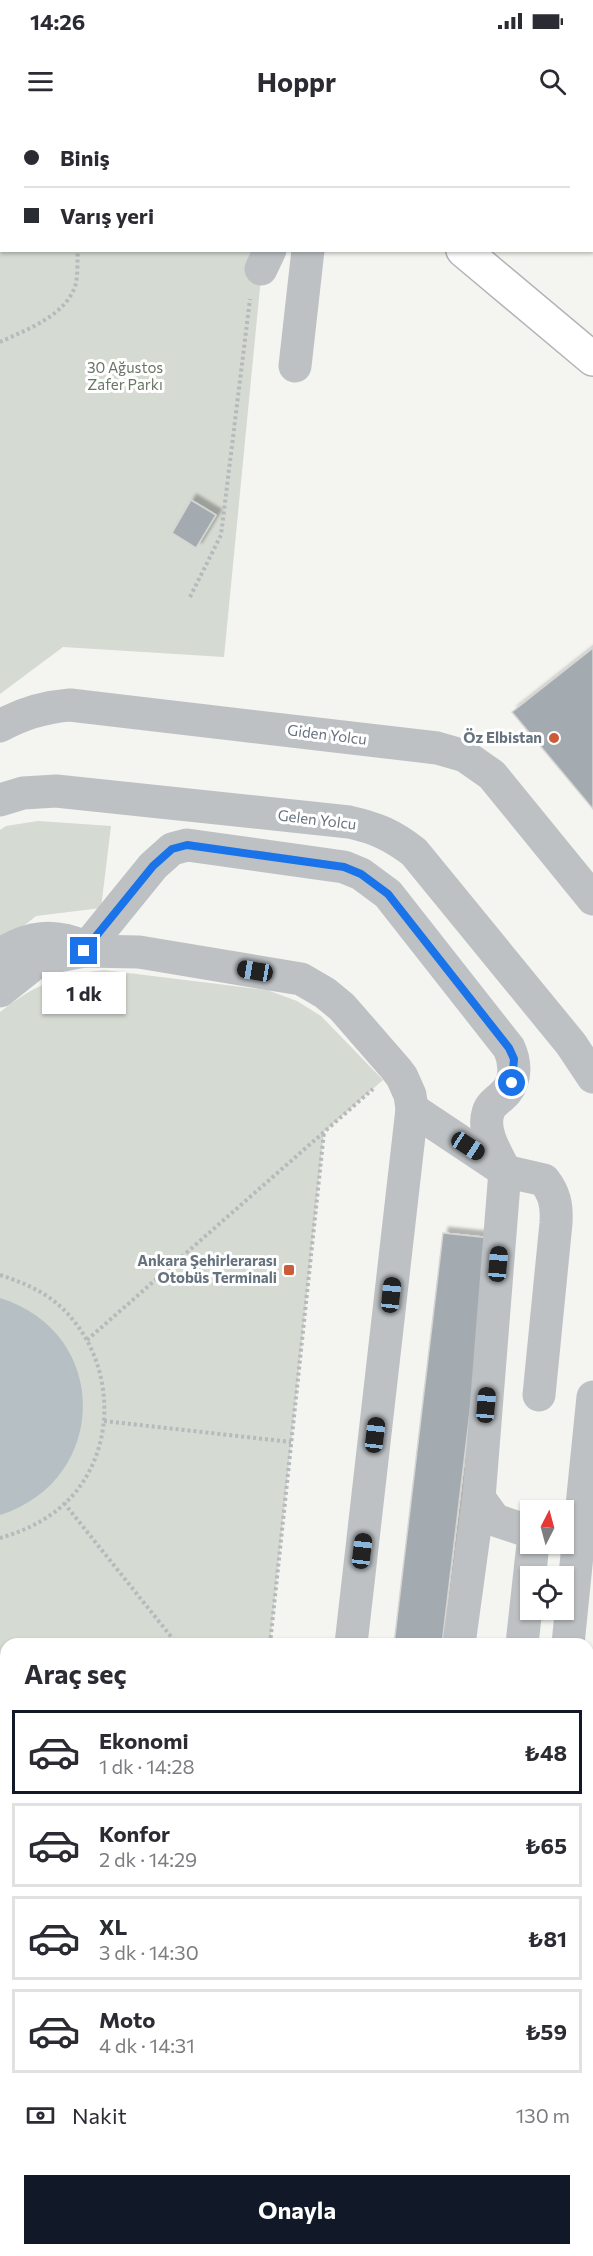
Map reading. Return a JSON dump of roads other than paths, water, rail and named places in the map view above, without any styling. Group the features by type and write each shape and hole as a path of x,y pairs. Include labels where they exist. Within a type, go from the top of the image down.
{"main road":[{"path":"465,252 593,359"}],"lane":[{"path":"296,366 308,252"},
{"name":"Giden Yolcu","path":"0,726 18,716 43,708 70,705 436,748 465,756 492,776 593,899"},
{"name":"Gelen Yolcu","path":"0,800 23,793 56,791 349,822 373,827 396,838 414,852 571,1044 593,1077"},
{"path":"86,949 153,866 172,849 187,845 344,867 361,874 388,894 509,1048 514,1059 512,1083 488,1110 486,1121 491,1142 505,1171 479,1498 460,1638"},
{"path":"0,955 41,937 69,940 86,949"},
{"path":"0,991 34,964 86,949 139,952 301,979 325,993 342,1007 402,1077 410,1095 412,1109 352,1638"},
{"path":"412,1109 505,1171 544,1180 552,1191 557,1206 539,1395"},
{"path":"569,1638 593,1397"},
{"path":"479,1498 495,1520 520,1528"},
{"path":"523,1638 532,1554"}],"place":[{"name":"Öz Elbistan","path":"554,738"},
{"name":"Ankara Şehirlerarası Otobüs Terminali","path":"289,1270"}],"park label":[{"name":"30 Ağustos Zafer Parkı","path":"125,376"}]}
